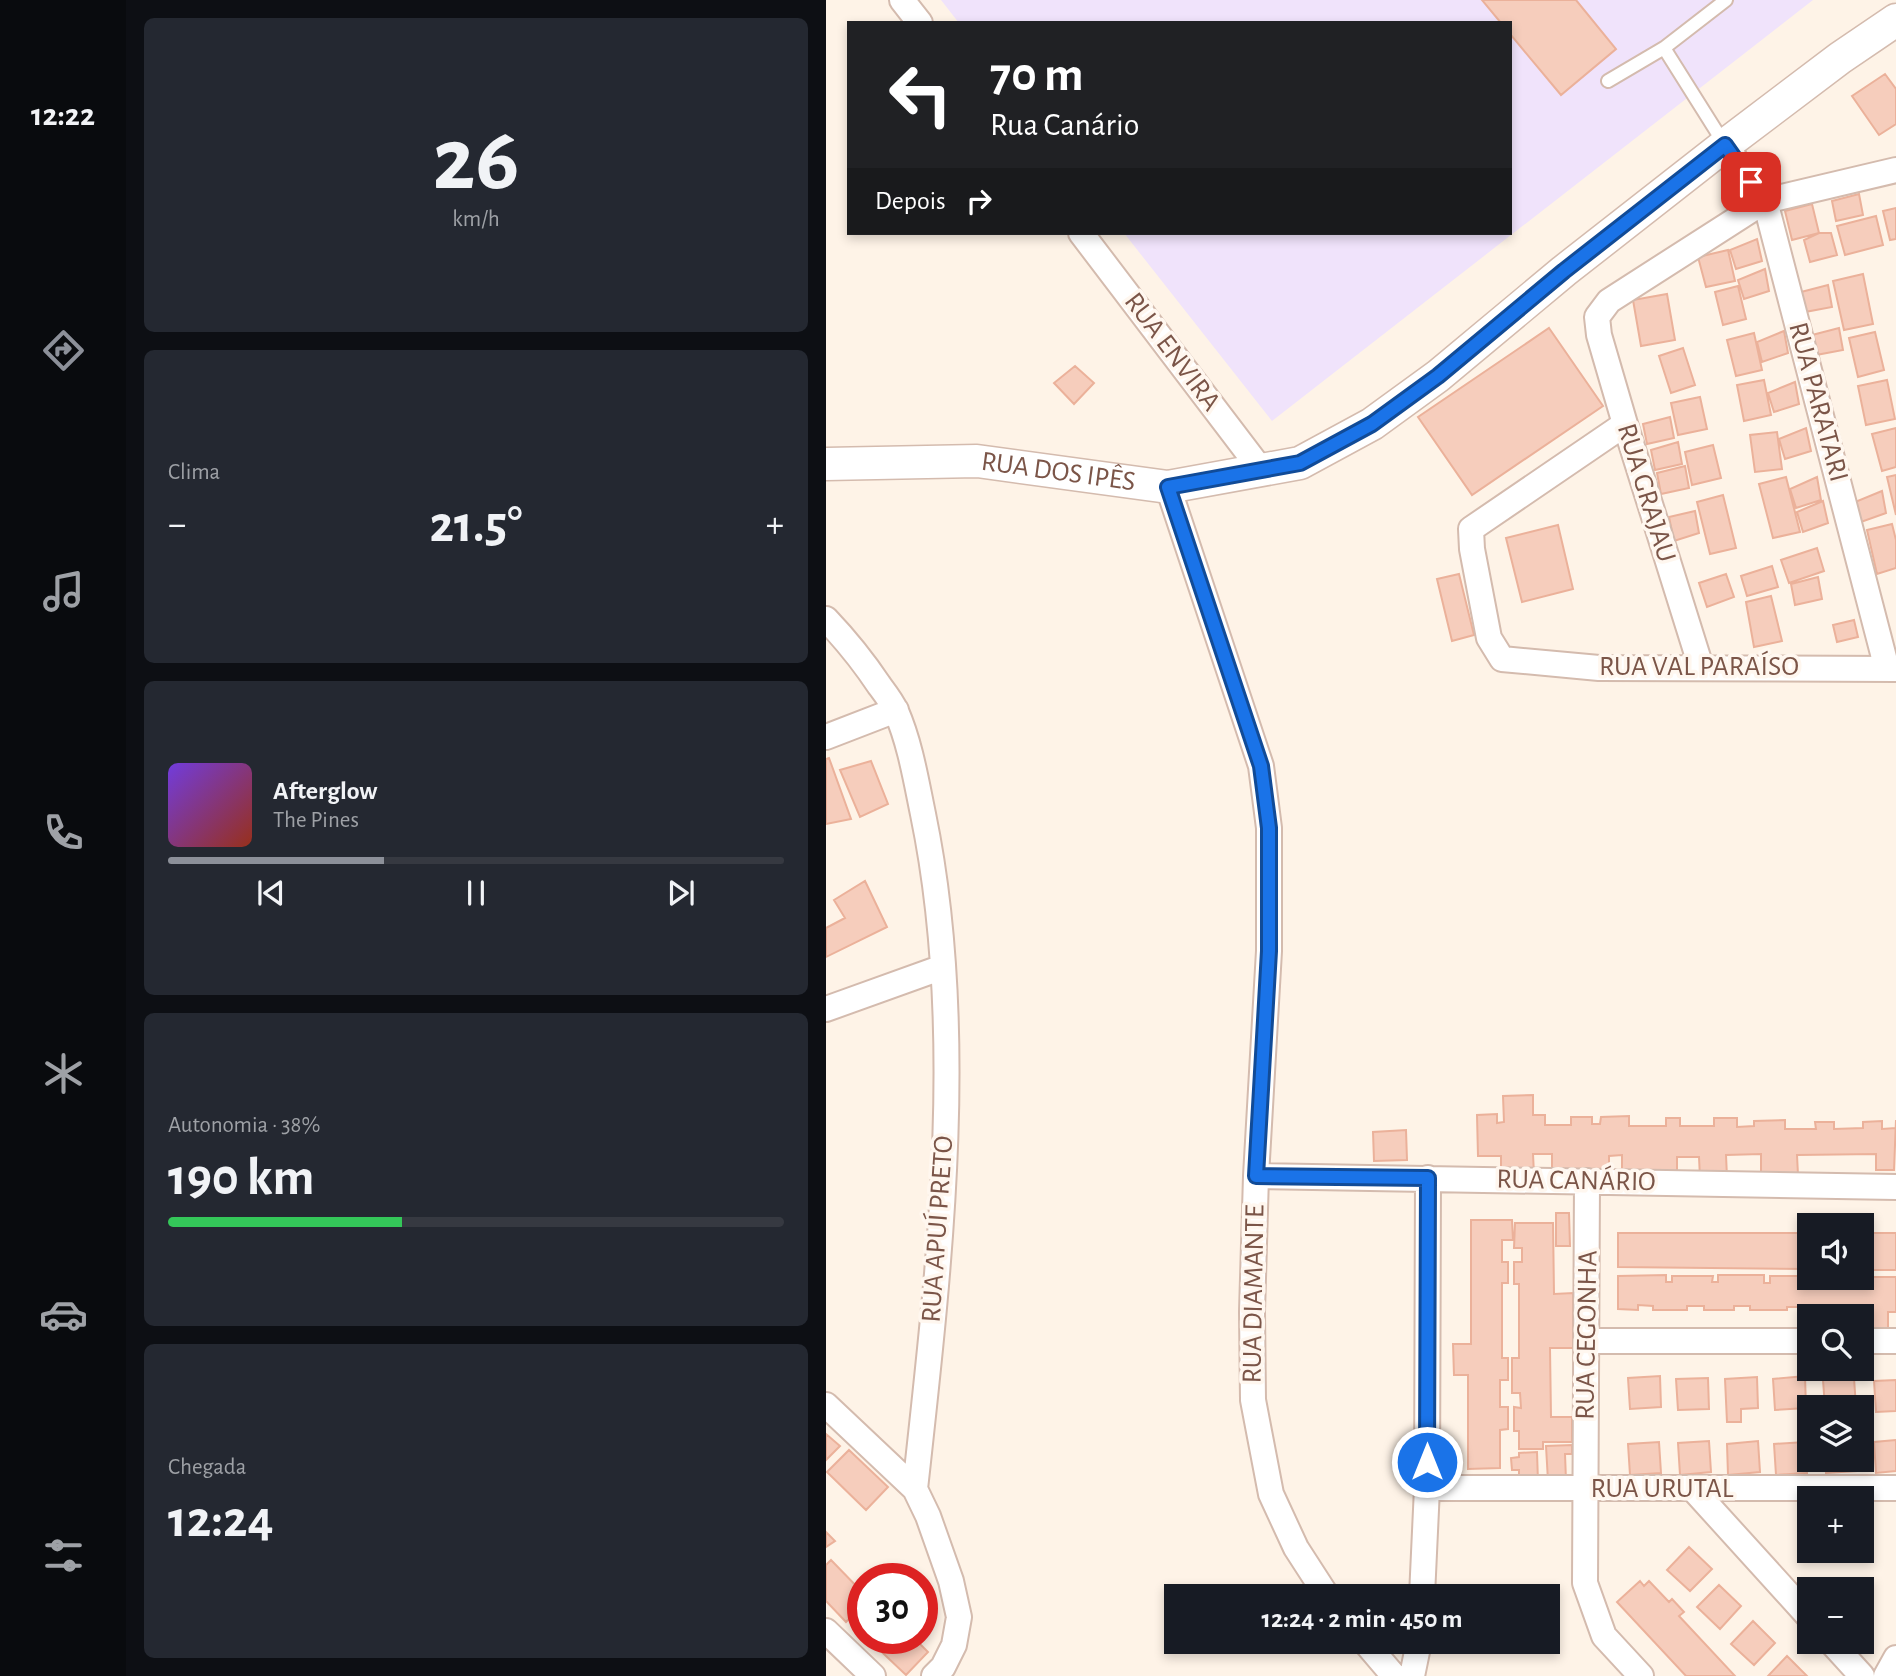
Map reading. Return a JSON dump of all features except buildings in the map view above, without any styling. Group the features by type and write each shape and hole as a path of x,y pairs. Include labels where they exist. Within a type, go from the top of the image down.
{"street":[{"path":"902,0 918,21"},
{"name":"RUA DOS IPÊS","path":"826,464 977,461 1168,487 1300,463 1372,424 1438,376 1564,271 1725,145 1840,58 1896,20"},
{"name":"RUA PARATARI","path":"1725,145 1765,201 1892,669"},
{"path":"1765,201 1896,170"},
{"name":"RUA GRAJAU","path":"1701,667 1625,424 1599,335 1597,317 1609,301 1765,201"},
{"name":"RUA ENVIRA","path":"1083,235 1262,471"},
{"name":"RUA VAL PARAÍSO","path":"1625,424 1471,529 1472,549 1489,638 1502,659 1599,668 1892,669"},
{"name":"RUA DIAMANTE","path":"1168,487 1261,766 1269,828 1269,951 1256,1176 1252,1312 1253,1400 1271,1494 1296,1548 1319,1584"},
{"name":"RUA APUÍ PRETO","path":"826,619 854,648 896,710 914,772 931,855 943,967 943,1188 915,1489"},
{"path":"826,737 896,710"},
{"path":"826,1009 943,967"},
{"name":"RUA CANÁRIO","path":"1256,1176 1896,1187"},
{"path":"1423,1584 1427,1488 1428,1178"},
{"name":"RUA CEGONHA","path":"1587,1181 1585,1583 1604,1636 1641,1676"},
{"path":"1588,1341 1797,1341"},
{"path":"1874,1341 1896,1341"},
{"path":"826,1405 915,1489 944,1562 960,1617 954,1644 943,1667 934,1676"},
{"name":"RUA URUTAL","path":"1427,1488 1896,1488"},
{"path":"1693,1489 1797,1604"},
{"path":"826,1632 873,1676"},
{"path":"1375,1654 1394,1676"},
{"path":"1412,1676 1417,1654"},
{"path":"1842,1654 1862,1676"},
{"path":"1886,1676 1896,1658"}],"lane":[{"path":"1608,80 1664,48 1726,0"},
{"path":"1664,48 1725,145"}],"shaded area":[{"path":"941,0 1813,0 1512,234 1512,21 957,21"},
{"path":"1126,235 1511,235 1272,421"}],"route":[{"path":"1427,1462 1428,1178 1256,1176 1269,951 1269,828 1261,766 1168,487 1300,463 1372,424 1438,376 1564,271 1725,145 1751,182"}]}
